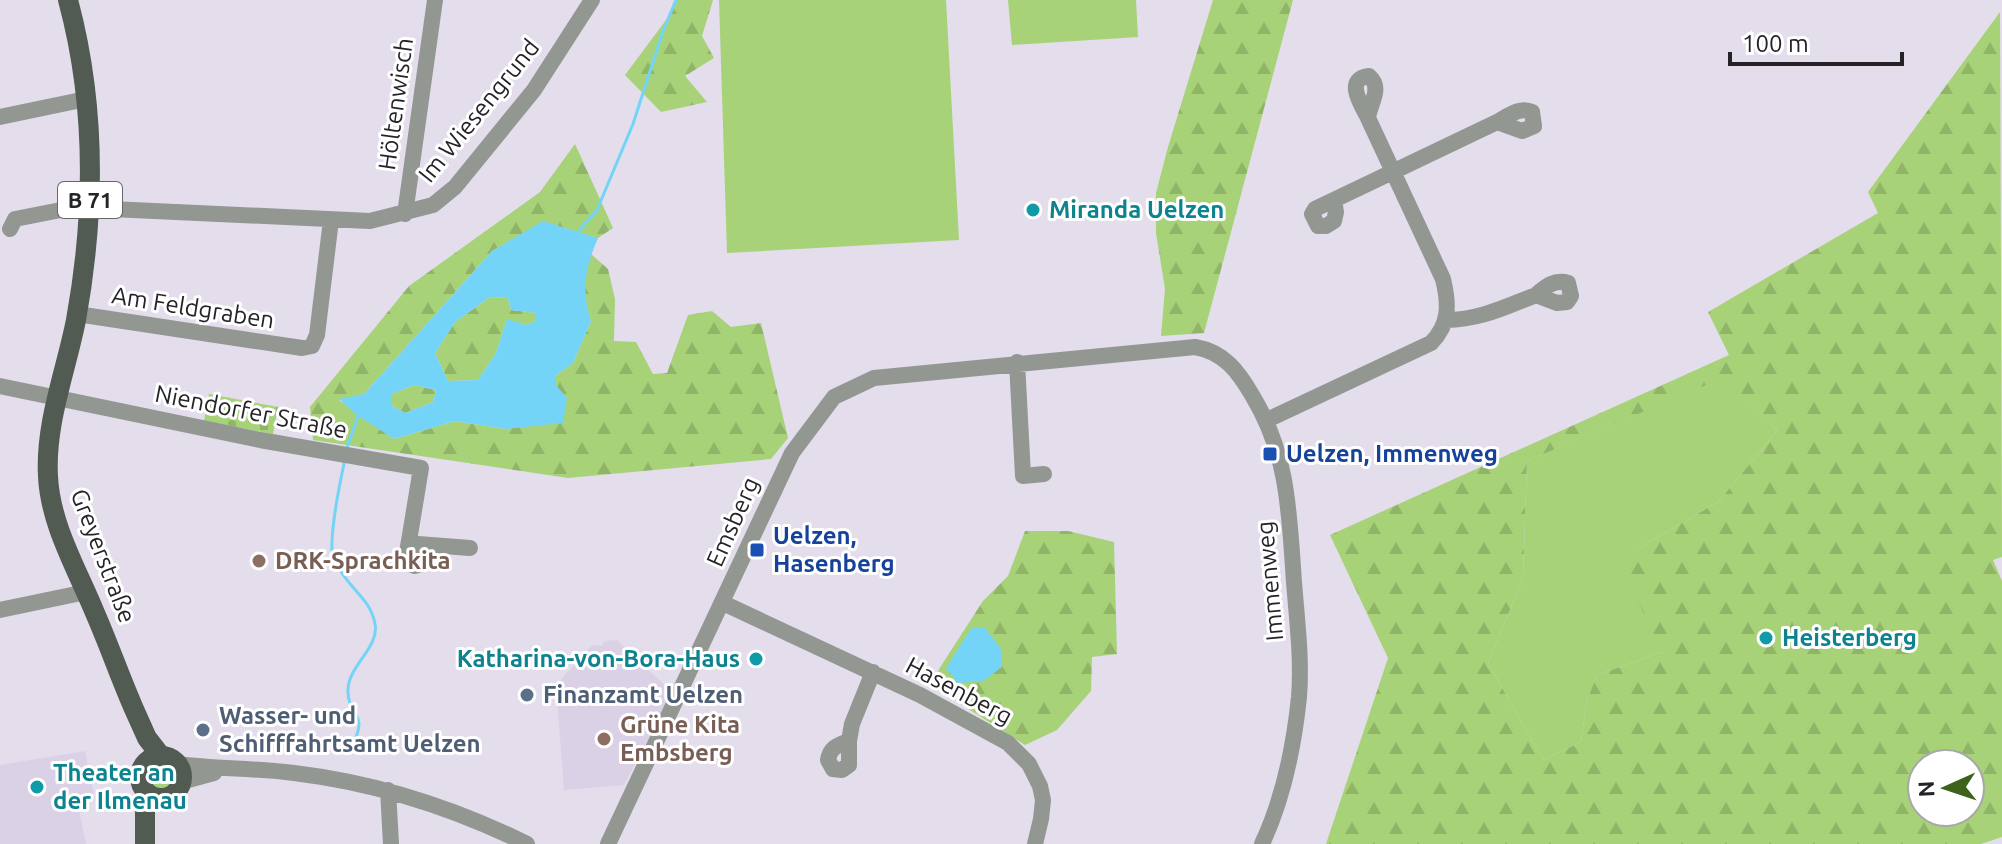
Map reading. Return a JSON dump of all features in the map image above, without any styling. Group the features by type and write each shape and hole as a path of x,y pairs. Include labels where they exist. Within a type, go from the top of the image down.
{"main road":[{"name":"B 71","path":"59,398 77,314 90,208 86,99 68,0"},
{"name":"Greyerstraße","path":"59,398 51,428 48,478 58,525 147,738 166,767"},
{"path":"152,844 157,818 166,798 178,789 166,767 139,779 151,796 166,798"},
{"path":"145,791 145,844"}],"street":[{"name":"Höltenwisch","path":"405,214 435,0"},
{"name":"Im Wiesengrund","path":"10,229 15,219 71,208 370,221 433,205 455,187 534,90 592,0"},
{"path":"0,117 86,99"},
{"path":"1267,420 1431,343 1441,333 1446,320 1449,304 1443,279 1368,118"},
{"path":"1334,200 1497,122"},
{"name":"Am Feldgraben","path":"77,314 302,348 312,346 317,335 331,220"},
{"path":"1446,320 1482,316 1536,295"},
{"name":"Immenweg","path":"1195,347 1223,356 1242,378 1267,420 1279,450 1287,490 1301,677 1289,761 1262,844"},
{"name":"Emsberg","path":"608,844 792,453 834,397 874,378 1195,347"},
{"path":"1017,362 1023,476 1044,474"},
{"name":"Niendorfer Straße","path":"0,386 421,468 413,542 470,548"},
{"path":"0,610 86,592"},
{"name":"Hasenberg","path":"723,603 873,672 989,731 1022,754 1035,774 1043,800 1035,844"},
{"name":"Hasenberg","path":"849,741 852,724 873,672"},
{"path":"166,767 290,772 388,790 477,819 527,844"},
{"path":"388,790 391,844"}],"shaded area":[{"name":"Grüne Kita Embsberg","path":"617,640 672,692 624,785 564,790 556,685 592,645 601,646 605,641"},
{"path":"85,751 95,800 78,805 86,844 0,844 0,765"}],"green space":[{"path":"676,0 713,0 702,36 714,58 685,76 707,102 661,112 625,75 669,16"},
{"path":"719,0 946,0 959,240 727,253"},
{"path":"1008,0 1136,0 1138,37 1012,45"},
{"path":"1213,0 1293,0 1204,333 1161,336 1165,289 1156,233 1156,193"},
{"path":"2000,12 2002,557 1993,560 2002,581 2002,837 1981,844 1326,844 1388,658 1330,535 1729,355 1708,312 1878,213 1868,192","holes":["1725,377 1777,431 1718,502 1636,550 1623,570 1662,652 1597,675 1587,700 1581,742 1543,760 1488,663 1523,578 1527,461"]},
{"path":"575,144 613,228 598,238 543,222 492,251 364,394 339,400 394,439 455,421 506,429 555,384 555,376 573,363 591,321 585,288 591,254 608,269 615,299 614,341 636,342 653,374 667,373 688,315 712,311 731,327 761,323 788,438 771,459 568,478 313,440 310,407 409,286 540,192"},
{"path":"490,297 508,298 511,310 537,313 536,321 527,325 507,320 496,353 478,380 448,381 435,353 455,322"},
{"path":"1725,376 1777,431 1718,502 1636,550 1662,652 1597,675 1587,700 1581,742 1543,760 1488,663 1523,578 1527,461"},
{"path":"414,385 436,390 433,402 405,413 392,406 392,394"},
{"path":"209,394 278,407 273,434 204,421"},
{"path":"1025,531 1068,531 1114,542 1117,654 1092,657 1091,691 1057,730 1025,745 934,687 939,669 983,601 1008,576"},
{"path":"160,764 168,768 172,776 168,784 160,788 152,784 148,776 152,768"}],"water":[{"path":"543,221 598,238 586,279 591,321 573,363 555,376 555,384 567,398 563,423 506,429 455,421 394,439 339,399 364,394 492,251","holes":["490,297 508,298 511,310 536,313 536,321 527,325 507,319 496,353 478,380 448,381 435,353 455,322","414,385 436,390 433,402 405,413 392,406 392,394"]},
{"path":"972,627 985,628 1002,650 1002,667 983,681 958,683 946,668"}],"waterway":[{"path":"576,234 597,210 633,124 676,0"},
{"path":"347,448 359,413"},
{"path":"345,459 334,518 332,551 342,573 370,609 375,624 373,641 349,681 349,699 359,721 357,736 351,747"}],"place":[{"name":"Miranda Uelzen","path":"1033,210"},
{"name":"Uelzen, Immenweg","path":"1270,454"},
{"name":"Uelzen, Hasenberg","path":"757,550"},
{"name":"DRK-Sprachkita","path":"259,561"},
{"name":"Heisterberg","path":"1766,638"},
{"name":"Katharina-von-Bora-Haus","path":"756,659"},
{"name":"Finanzamt Uelzen","path":"527,695"},
{"name":"Wasser- und Schifffahrtsamt Uelzen","path":"203,730"},
{"name":"Grüne Kita Embsberg","path":"604,739"},
{"name":"Theater an der Ilmenau","path":"37,787"}]}
